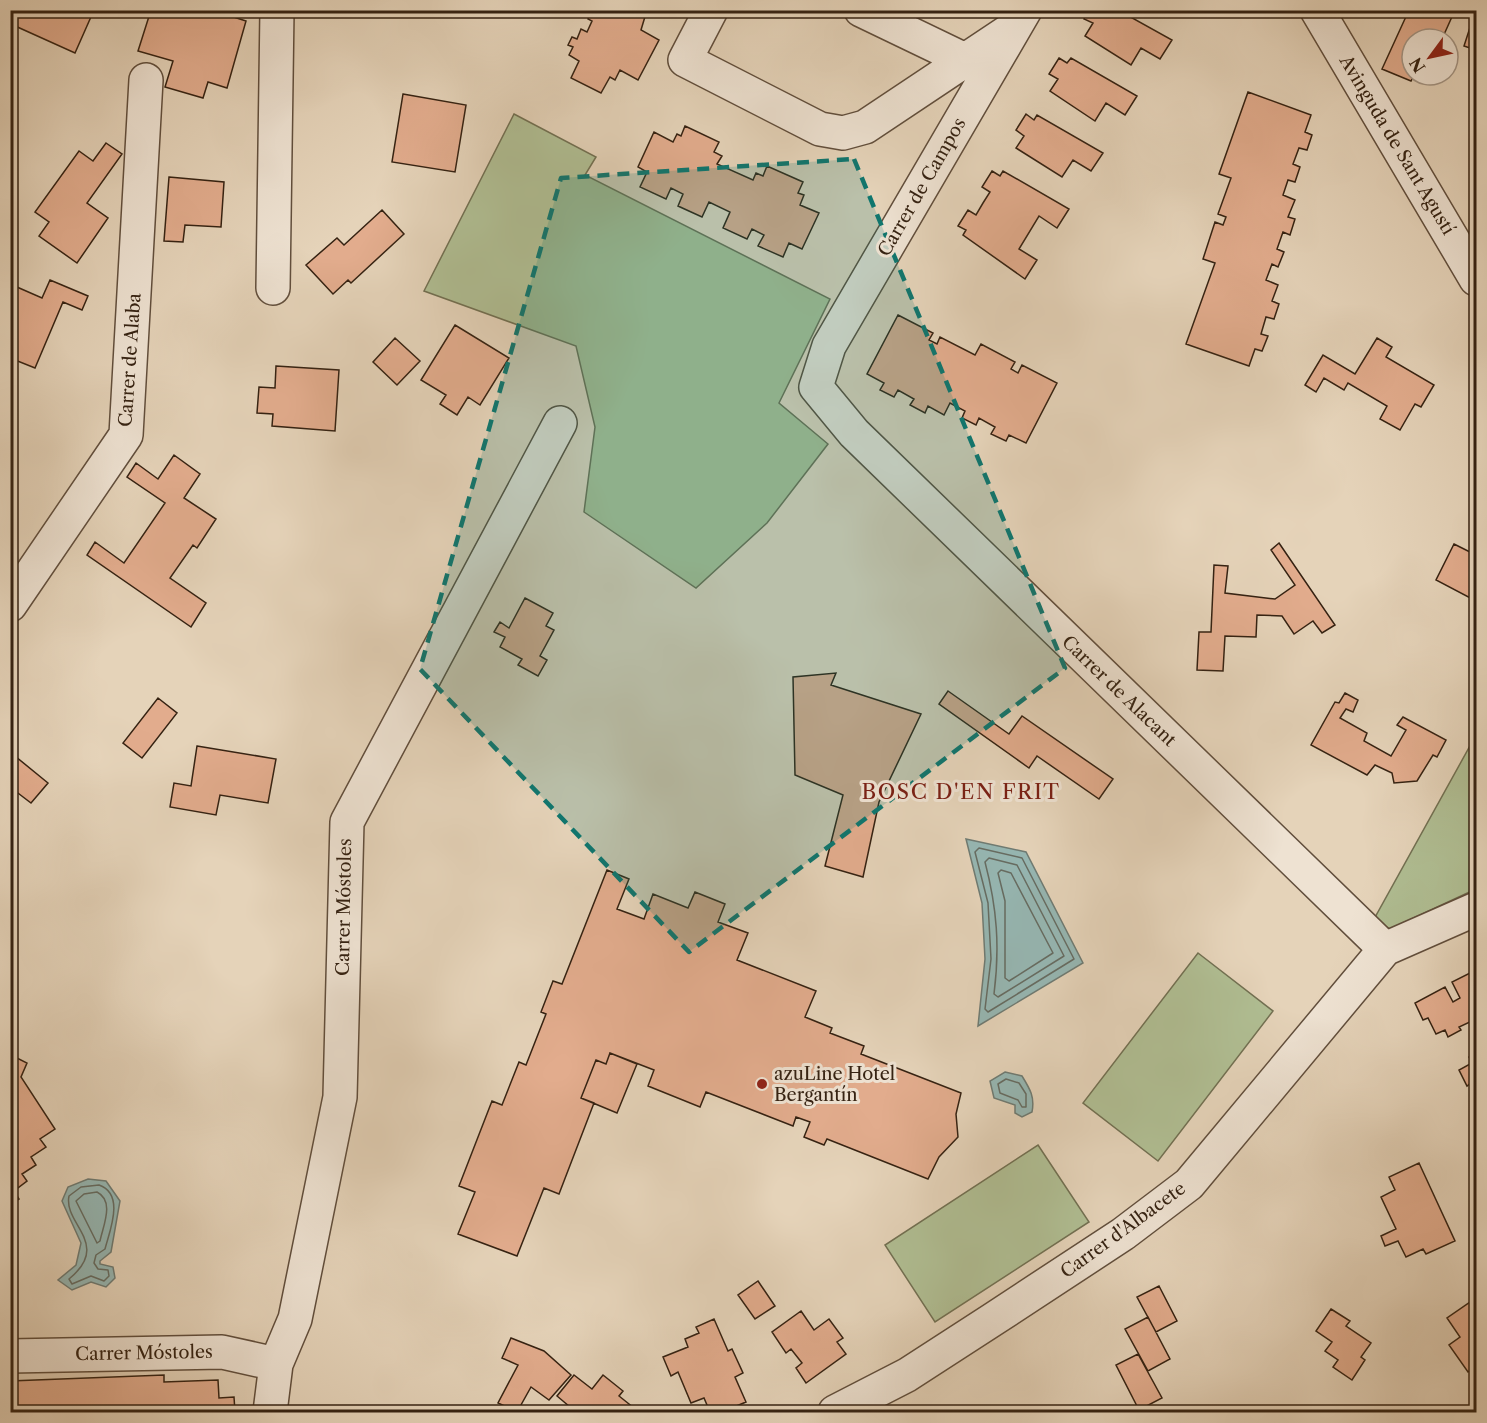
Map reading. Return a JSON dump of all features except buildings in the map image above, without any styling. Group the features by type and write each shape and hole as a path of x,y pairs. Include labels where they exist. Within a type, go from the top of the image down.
{"street":[{"path":"273,288 277,10"},
{"name":"Carrer de Campos","path":"711,10 685,60 820,129 843,133 865,127 965,60 1020,19"},
{"path":"861,10 965,60"},
{"name":"Avinguda de Sant Agustí","path":"1317,10 1476,279"},
{"name":"Carrer de Campos","path":"854,433 816,387 829,346 1020,19"},
{"name":"Carrer de Alaba","path":"10,605 126,435 146,80"},
{"name":"Carrer Móstoles","path":"270,1413 276,1364 295,1319 340,1097 346,822 560,423"},
{"name":"Carrer de Alacant","path":"854,433 1385,949"},
{"name":"Carrer d'Albacete","path":"835,1413 907,1375 1123,1234 1189,1184 1385,949 1476,909"},
{"name":"Carrer Móstoles","path":"10,1356 222,1352 276,1364"}],"highlighted area":[{"path":"854,159 1065,668 689,952 420,669 561,178"}],"green space":[{"path":"514,114 596,157 585,175 830,299 779,403 828,444 767,523 696,588 584,512 595,427 576,346 424,291"},
{"path":"1476,735 1476,889 1390,929 1373,921"},
{"path":"1198,953 1273,1011 1158,1161 1083,1103"},
{"path":"1038,1145 1089,1222 935,1322 885,1245"}],"water":[{"path":"966,839 1026,852 1083,963 978,1026 985,959 982,903"},
{"path":"1005,1072 1022,1076 1031,1093 1032,1112 1022,1117 1015,1113 1015,1105 994,1098 990,1081"},
{"path":"88,1179 106,1181 120,1201 111,1252 100,1261 100,1264 113,1267 115,1278 106,1287 91,1282 72,1290 58,1280 76,1265 81,1243 62,1201 68,1187"}],"place":[{"name":"azuLine Hotel Bergantín","path":"762,1084"}],"district":[{"name":"BOSC D'EN FRIT","path":"961,791"}]}
